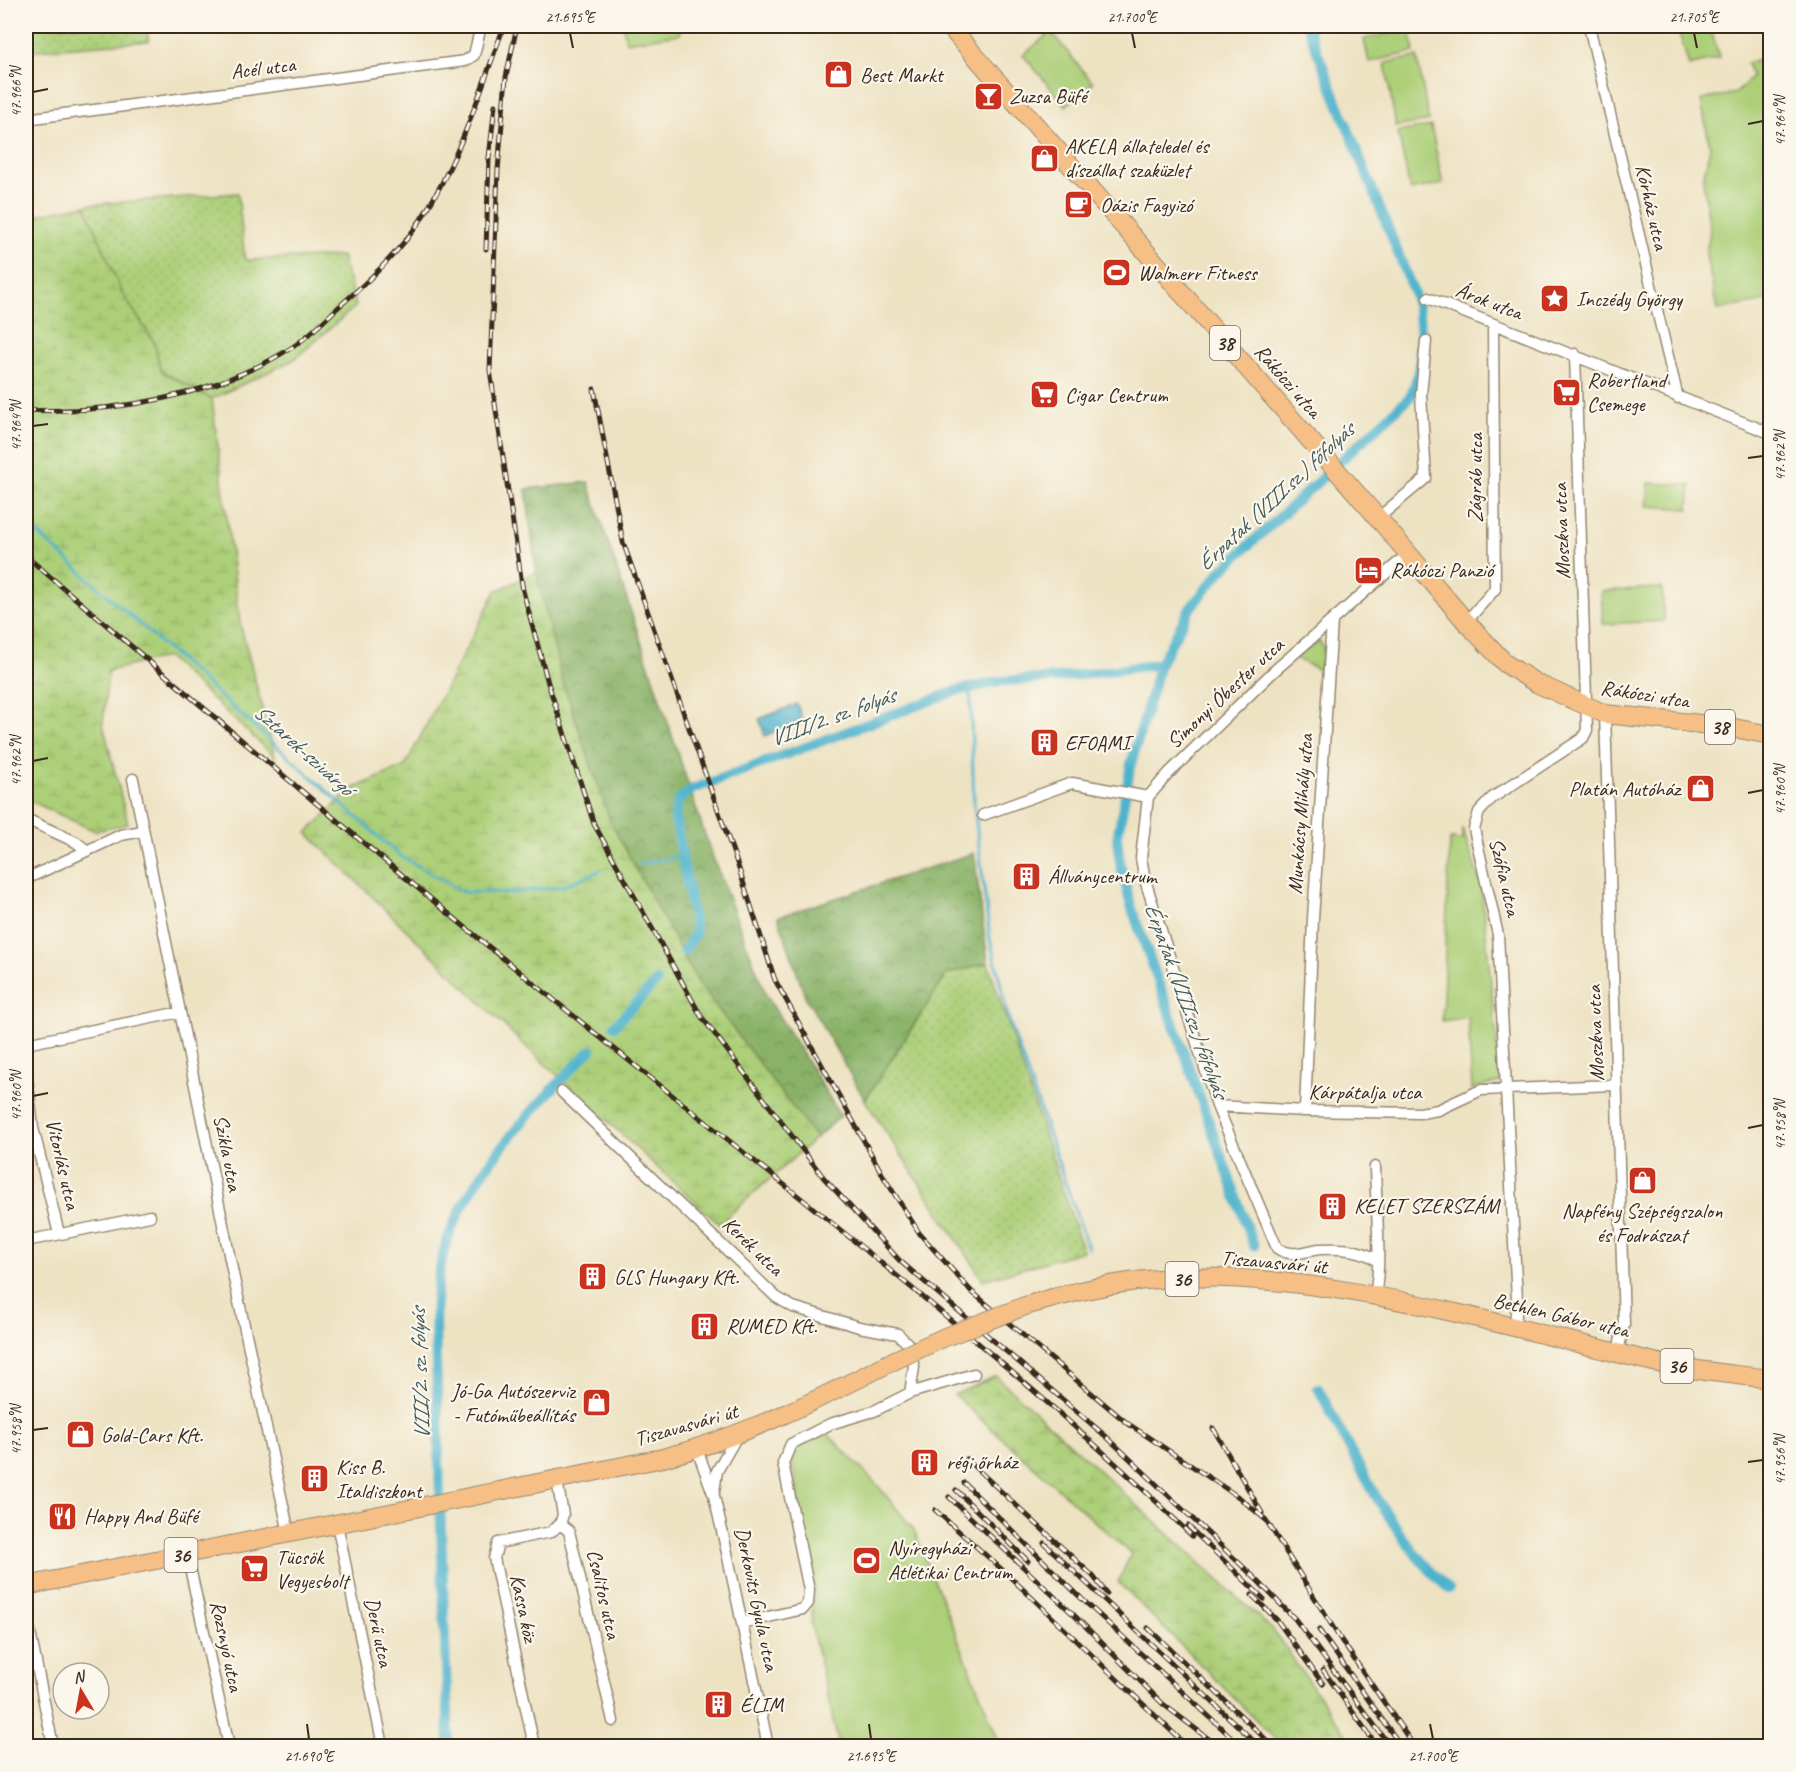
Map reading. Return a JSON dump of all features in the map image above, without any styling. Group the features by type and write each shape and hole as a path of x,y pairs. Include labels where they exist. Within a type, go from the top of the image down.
{"main road":[{"name":"Rákóczi utca","path":"949,26 1466,622 1506,664 1536,683 1605,714 1770,735"},
{"name":"Tiszavasvári út","path":"26,1586 557,1480 698,1449 737,1436 800,1409 893,1360 1025,1306 1100,1287 1137,1281 1186,1279 1243,1280 1341,1291"},
{"name":"Bethlen Gábor utca","path":"1341,1291 1515,1327 1618,1351 1654,1362 1770,1379"}],"street":[{"name":"Acél utca","path":"26,119 465,61 474,55 482,26"},
{"name":"Kórház utca","path":"1589,26 1678,398"},
{"name":"Árok utca","path":"1428,298 1575,354 1678,398 1770,433"},
{"name":"Zágráb utca","path":"1466,622 1495,589 1493,324"},
{"path":"1378,518 1426,478 1421,394 1426,341"},
{"name":"Moszkva utca","path":"1575,354 1587,707"},
{"path":"1332,621 1408,554"},
{"name":"Simonyi Óbester utca","path":"1148,797 1169,773 1273,672 1332,621"},
{"name":"Munkácsy Mihály utca","path":"1305,1111 1313,919 1332,621"},
{"path":"1587,707 1587,730 1604,735"},
{"name":"Moszkva utca","path":"1605,714 1624,1326 1618,1351"},
{"name":"Szófia utca","path":"1515,1327 1517,1300 1498,935 1474,829 1479,813 1492,798 1583,738 1587,730"},
{"name":"Szikla utca","path":"133,779 232,1274 289,1533"},
{"path":"983,815 1072,783 1148,797 1141,858 1145,880 1217,1106 1277,1248 1294,1254 1319,1249 1368,1253 1376,1260"},
{"path":"26,819 76,842 86,850"},
{"path":"26,879 121,835 143,831"},
{"path":"26,1044 180,1012"},
{"name":"Vitorlás utca","path":"26,1068 33,1128 59,1234"},
{"name":"Kárpátalja utca","path":"1217,1106 1305,1111 1420,1113 1438,1110 1481,1090 1616,1084"},
{"name":"Kerék utca","path":"562,1092 776,1297 793,1307 859,1327 898,1334 908,1344 914,1367 910,1393"},
{"path":"1375,1297 1379,1276 1376,1260 1376,1167"},
{"path":"26,1241 150,1216"},
{"path":"742,1623 803,1610 807,1603 809,1590 783,1462 791,1444 830,1424 874,1411 910,1393 974,1374"},
{"name":"Derkovits Gyula utca","path":"714,1496 717,1471 737,1436"},
{"name":"Derkovits Gyula utca","path":"698,1449 714,1496 768,1746"},
{"name":"Csalitos utca","path":"557,1480 563,1515 560,1524 569,1531 614,1721"},
{"name":"Derű utca","path":"337,1524 382,1746"},
{"name":"Kassa köz","path":"534,1746 494,1558 495,1548 498,1543 551,1532 560,1524"},
{"name":"Rozsnyó utca","path":"187,1554 229,1746"},
{"path":"26,1613 53,1746"}],"green space":[{"path":"26,26 146,26 149,41 26,51"},
{"path":"623,26 679,26 680,34 626,42"},
{"path":"1677,26 1710,26 1719,58 1689,66"},
{"path":"1410,29 1414,52 1369,62 1364,39"},
{"path":"1051,32 1093,83 1066,106 1023,55"},
{"path":"1417,57 1429,121 1396,127 1385,63"},
{"path":"1770,58 1770,243 1766,274 1767,301 1717,310 1706,254 1710,231 1703,179 1710,147 1701,100 1736,93 1752,77 1747,63"},
{"path":"1431,126 1443,184 1410,190 1398,132"},
{"path":"238,193 245,260 342,256 356,306 293,360 212,399 161,371 154,342 122,293 85,205"},
{"path":"85,205 122,293 154,342 161,371 212,399 240,623 275,757 167,657 108,671 103,724 128,824 95,831 26,799 26,217"},
{"path":"588,482 709,847 766,995 841,1116 816,1138 698,983 610,821 562,680 536,572 526,489"},
{"path":"1649,483 1691,485 1689,509 1647,506"},
{"path":"536,572 562,680 610,821 698,983 816,1138 719,1224 518,1039 307,833 350,790 405,766 496,591"},
{"path":"1662,588 1664,621 1603,624 1601,591"},
{"path":"1319,641 1324,648 1321,671 1295,658"},
{"path":"1462,828 1481,885 1501,1082 1472,1089 1468,1017 1442,1021 1450,839 1462,840"},
{"path":"974,853 988,963 947,974 865,1100 805,996 778,917"},
{"path":"988,963 1083,1251 983,1280 865,1100 947,974"},
{"path":"996,1376 1273,1630 1354,1746 1282,1746 1118,1582 1131,1554 954,1395"},
{"name":"Nyíregyházi Atlétikai Centrum","path":"826,1432 878,1486 914,1530 1001,1746 839,1746 811,1624 814,1590 791,1451"}],"water":[{"path":"797,704 803,721 765,736 759,719"}],"waterway":[{"name":"Érpatak (VIII.sz.) főfolyás","path":"1254,1246 1132,909 1121,868 1117,839 1131,764 1160,664 1191,607 1223,569 1410,397 1418,372 1421,332 1414,293 1307,26"},
{"name":"Sztarek-szivárgó","path":"26,523 399,855 463,892 511,893 563,886 602,870"},
{"name":"VIII/2. sz. folyás","path":"684,951 695,934 695,927 675,818 678,800 693,789 956,691 1001,681 1057,678 1160,664"},
{"path":"970,688 974,805 990,939 1009,1020 1088,1248"},
{"name":"Sztarek-szivárgó","path":"639,864 682,856"},
{"name":"VIII/2. sz. folyás","path":"614,1026 657,981"},
{"name":"VIII/2. sz. folyás","path":"449,1746 435,1345 439,1273 452,1228 479,1179 532,1111 591,1050"},
{"name":"Érpatak (VIII.sz.) főfolyás","path":"1318,1388 1360,1468 1391,1520 1427,1567 1449,1589"}],"railway":[{"path":"26,410 94,409 128,405 197,390 261,365 305,338 384,265 420,221 457,150 504,26"},
{"path":"517,26 506,77 498,170 490,370 523,591 548,683 594,824 701,1016 824,1178 900,1261 1109,1439 1257,1580 1295,1619 1390,1746"},
{"path":"486,249 489,158 495,105"},
{"path":"594,389 623,542 738,866 775,980 885,1179 920,1234 971,1291 1127,1423 1240,1498 1266,1520 1341,1640 1414,1746"},
{"path":"26,556 456,919 977,1342 1050,1405 1192,1536"},
{"path":"1213,1428 1262,1513"},
{"path":"966,1459 1093,1576 1107,1594"},
{"path":"964,1483 1083,1600 1241,1746"},
{"path":"956,1490 1028,1561"},
{"path":"949,1497 1074,1615 1163,1704 1218,1746"},
{"path":"935,1510 1007,1574 1187,1746"},
{"path":"1188,1526 1264,1599"},
{"path":"1044,1543 1259,1746"},
{"path":"1252,1595 1277,1620 1323,1684"},
{"path":"1148,1628 1273,1746"},
{"path":"1319,1630 1401,1746"},
{"path":"1323,1670 1377,1746"}],"place":[{"name":"Best Markt","path":"839,75"},
{"name":"Zuzsa Büfé","path":"988,96"},
{"name":"AKELA állateledel és díszállat szaküzlet","path":"1044,158"},
{"name":"Oázis Fagyizó","path":"1079,205"},
{"name":"Walmerr Fitness","path":"1117,273"},
{"name":"Inczédy György","path":"1555,299"},
{"name":"Robertland Csemege","path":"1566,392"},
{"name":"Cigar Centrum","path":"1044,395"},
{"name":"Rákóczi Panzió","path":"1369,570"},
{"name":"EFOAMI","path":"1044,743"},
{"name":"Platán Autóház","path":"1701,789"},
{"name":"Állványcentrum","path":"1027,876"},
{"name":"Napfény Szépségszalon és Fodrászat","path":"1642,1180"},
{"name":"KELET SZERSZÁM","path":"1333,1206"},
{"name":"GLS Hungary Kft.","path":"593,1277"},
{"name":"RUMED Kft.","path":"705,1326"},
{"name":"Jó-Ga Autószerviz - Futóműbeállítás","path":"596,1403"},
{"name":"Gold-Cars Kft.","path":"80,1435"},
{"name":"régi őrház","path":"925,1462"},
{"name":"Kiss B. Italdiszkont","path":"315,1479"},
{"name":"Happy And Büfé","path":"63,1516"},
{"name":"Nyíregyházi Atlétikai Centrum","path":"867,1560"},
{"name":"Tücsök Vegyesbolt","path":"255,1569"},
{"name":"ÉLIM","path":"719,1705"}]}
